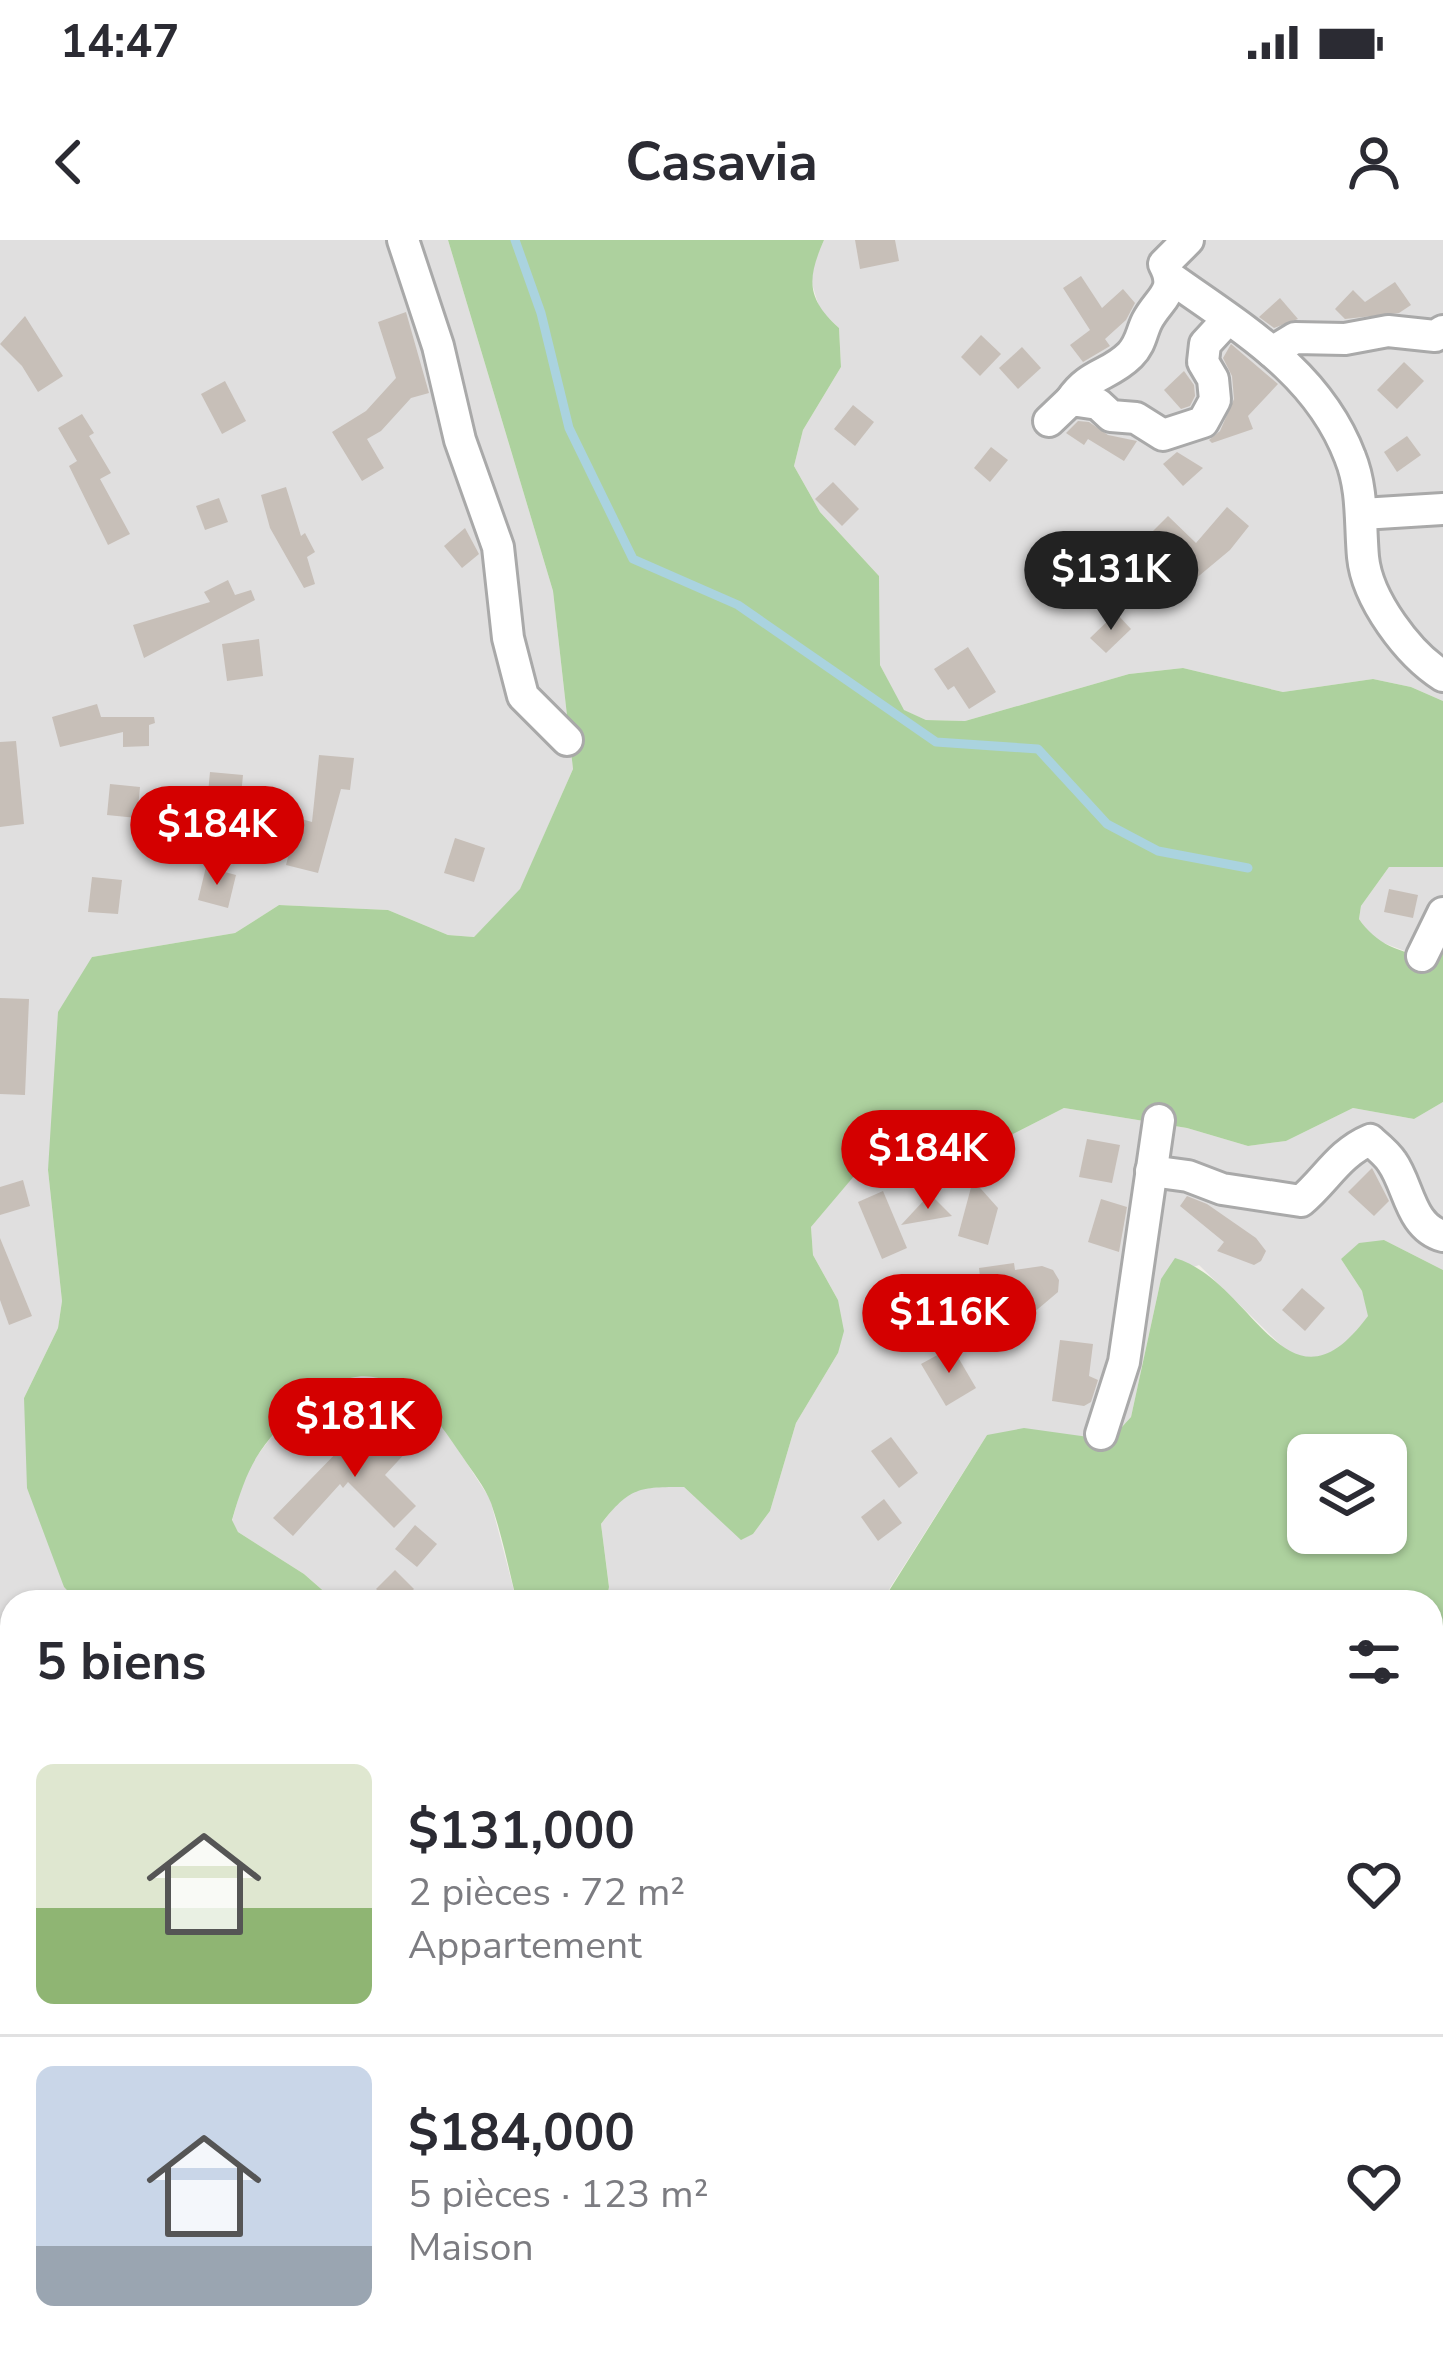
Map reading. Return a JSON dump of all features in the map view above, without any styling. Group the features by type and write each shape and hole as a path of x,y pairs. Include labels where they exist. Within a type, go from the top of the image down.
{"street":[{"path":"403,240 438,346 460,440 498,547 508,638 523,696 567,740"},
{"path":"1188,240 1164,264 1171,278 1303,376 1351,458 1363,514 1363,563 1392,629 1443,676"},
{"path":"1171,278 1168,298 1146,323 1140,343 1106,373 1084,380 1060,411 1098,404 1111,416 1136,418 1163,435 1203,422 1215,400 1213,379 1203,362 1205,344 1228,319"},
{"path":"1272,352 1295,338 1345,339 1388,331 1436,336 1443,331"},
{"path":"1363,514 1443,509"},
{"path":"1422,956 1443,913"},
{"path":"1101,1434 1124,1362 1159,1120"},
{"path":"1151,1171 1188,1176 1222,1189 1301,1201 1322,1184 1346,1150 1370,1140 1393,1162 1418,1217 1434,1234 1443,1236"}],"shaded area":[{"path":"0,240 448,240 553,591 573,769 520,890 474,937 448,935 388,910 279,905 235,933 92,957 48,1170 62,1301 58,1328 24,1398 67,1590 0,1590"},
{"path":"824,240 1443,240 1443,701 1411,687 1373,679 1283,692 1183,668 1129,674 965,721 926,720 903,710 880,665 879,576 820,512 794,466 803,430 841,367 839,328 820,310 809,274"},
{"path":"1389,867 1443,867 1443,954 1421,957 1373,939 1359,919 1361,906"},
{"path":"1443,1102 1443,1270 1384,1240 1341,1259 1362,1291 1369,1315 1350,1341 1320,1359 1292,1356 1199,1265 1161,1279 1131,1417 1110,1440 987,1435 889,1590 608,1590 601,1524 621,1499 642,1487 684,1487 741,1539 753,1534 770,1511 796,1423 838,1353 838,1300 813,1255 811,1227 871,1155 1009,1136 1064,1108 1187,1128 1248,1146 1286,1141 1353,1108 1414,1119"},
{"path":"352,1375 388,1377 435,1414 490,1499 514,1590 322,1590 238,1532 232,1521 246,1470 280,1426 322,1388"}],"green space":[{"path":"448,240 824,240 813,287 820,307 839,328 841,367 803,430 794,466 820,512 879,576 880,665 904,710 926,720 965,721 1129,674 1183,668 1283,692 1373,679 1411,687 1443,701 1443,867 1389,867 1361,906 1359,919 1375,937 1395,948 1443,954 1443,1102 1414,1119 1353,1108 1286,1141 1248,1146 1187,1128 1064,1108 1009,1136 871,1156 811,1227 813,1255 838,1300 844,1331 838,1353 796,1423 770,1511 753,1534 741,1540 684,1487 636,1492 601,1524 608,1590 514,1590 495,1515 482,1485 430,1413 393,1383 373,1377 328,1387 288,1419 257,1456 232,1520 238,1532 322,1590 67,1590 27,1488 24,1398 58,1328 62,1301 48,1170 58,1012 92,957 235,933 279,905 388,910 448,935 474,937 520,889 573,769 553,591"},
{"path":"1384,1240 1443,1270 1443,1590 890,1590 987,1435 1024,1428 1110,1440 1131,1417 1161,1279 1175,1258 1203,1272 1292,1352 1315,1357 1340,1346 1368,1316 1362,1291 1341,1259 1359,1243"}],"building":[{"path":"855,240 895,240 899,261 860,269"},
{"path":"1081,276 1102,308 1123,289 1135,303 1126,320 1105,339 1110,346 1083,362 1070,345 1090,330 1063,288"},
{"path":"1395,282 1411,305 1399,313 1345,319 1335,309 1353,290 1365,302"},
{"path":"1280,298 1298,319 1274,328 1259,317"},
{"path":"406,312 429,393 411,398 381,431 367,439 384,468 362,481 332,432 366,411 396,378 378,322"},
{"path":"25,316 63,376 38,392 0,344"},
{"path":"981,335 1001,354 980,376 961,357"},
{"path":"1231,344 1278,384 1248,416 1253,429 1212,443 1209,440 1220,431 1234,399 1232,376 1223,358"},
{"path":"1022,347 1041,368 1018,389 999,368"},
{"path":"1404,362 1424,381 1397,409 1377,390"},
{"path":"1184,371 1195,396 1190,406 1181,409 1164,390"},
{"path":"225,381 246,421 222,434 201,394"},
{"path":"853,405 874,422 855,446 834,429"},
{"path":"82,414 111,473 100,479 130,534 108,545 69,466 77,461 58,428"},
{"path":"1078,421 1089,422 1108,435 1137,441 1124,461 1088,439 1084,445 1066,433"},
{"path":"1407,436 1421,455 1397,472 1384,452"},
{"path":"991,447 1008,460 990,482 974,468"},
{"path":"1177,452 1203,468 1183,486 1163,464"},
{"path":"833,482 859,509 842,526 815,499"},
{"path":"286,487 301,536 305,533 315,552 307,557 315,584 304,588 270,528 261,495"},
{"path":"219,498 228,522 205,530 196,506"},
{"path":"1227,507 1249,526 1230,550 1188,585 1146,538 1168,516 1196,543"},
{"path":"465,528 479,554 462,568 444,546"},
{"path":"1107,535 1121,553 1100,568 1086,550"},
{"path":"228,580 235,595 251,590 255,600 144,658 133,625 210,602 204,592"},
{"path":"1116,613 1131,629 1106,653 1090,638"},
{"path":"259,639 263,676 227,681 222,644"},
{"path":"968,647 996,692 969,709 954,686 948,690 934,669"},
{"path":"97,704 101,717 154,717 149,746 123,747 123,732 60,747 52,717"},
{"path":"16,741 24,824 0,827 0,742"},
{"path":"319,755 354,758 350,790 341,789 318,873 286,865 298,818 312,822"},
{"path":"210,772 243,775 238,827 205,824"},
{"path":"110,784 140,787 137,818 107,815"},
{"path":"455,838 485,848 474,882 444,873"},
{"path":"206,867 236,875 228,908 198,900"},
{"path":"92,877 122,880 118,914 88,912"},
{"path":"1389,889 1418,895 1413,918 1384,912"},
{"path":"0,998 29,999 25,1095 0,1094"},
{"path":"1087,1139 1120,1145 1112,1183 1079,1177"},
{"path":"1372,1168 1389,1201 1374,1216 1348,1192"},
{"path":"23,1180 30,1206 0,1215 0,1187"},
{"path":"973,1180 998,1208 988,1245 958,1236"},
{"path":"883,1191 907,1248 882,1259 858,1202"},
{"path":"1187,1196 1256,1238 1266,1251 1261,1261 1254,1265 1217,1251 1224,1242 1180,1206"},
{"path":"927,1197 933,1197 952,1216 901,1225"},
{"path":"1101,1199 1127,1207 1119,1252 1088,1242"},
{"path":"0,1238 32,1316 9,1325 0,1300"},
{"path":"1014,1263 1015,1270 1042,1266 1053,1270 1059,1280 1058,1292 1032,1314 985,1320 979,1268"},
{"path":"1302,1288 1325,1308 1305,1331 1282,1310"},
{"path":"1060,1340 1093,1344 1089,1376 1098,1380 1091,1402 1084,1406 1052,1401"},
{"path":"952,1347 976,1388 946,1406 921,1364"},
{"path":"376,1419 409,1449 385,1475 416,1506 394,1528 348,1482 343,1488 340,1484 293,1536 273,1518"},
{"path":"891,1437 918,1473 899,1488 871,1451"},
{"path":"884,1499 902,1523 878,1541 861,1517"},
{"path":"415,1525 437,1544 417,1567 395,1549"},
{"path":"395,1570 414,1589 377,1590"}],"waterway":[{"path":"515,240 541,313 569,428 633,559 738,605 936,742 1038,749 1107,824 1158,851 1248,868"}]}
